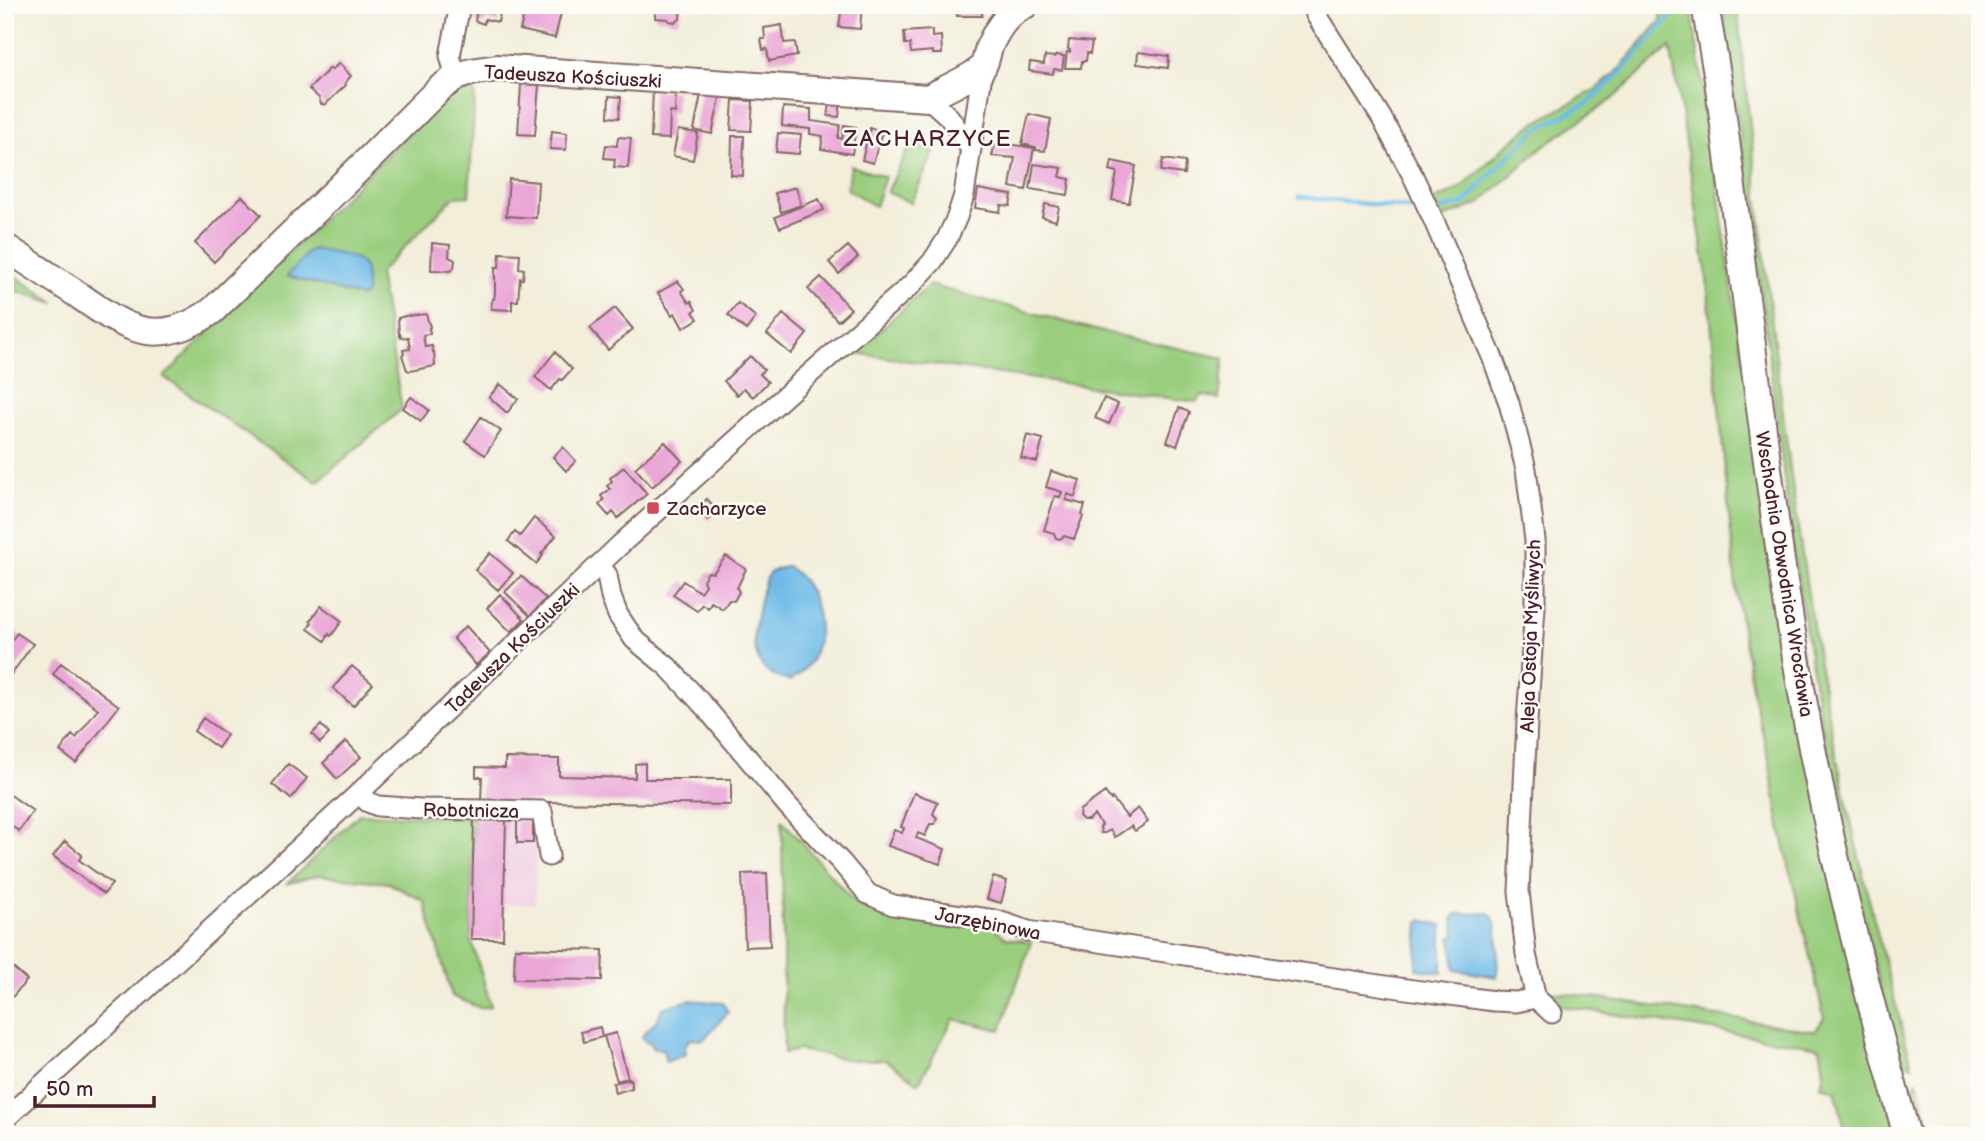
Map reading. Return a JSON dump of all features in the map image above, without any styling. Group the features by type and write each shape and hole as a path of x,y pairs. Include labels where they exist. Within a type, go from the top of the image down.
{"street":[{"path":"456,77 450,56 460,5"},
{"name":"Tadeusza Kościuszki","path":"5,1119 359,793 599,565 911,285 932,262 957,217 964,195 983,67 1002,24 1018,8 1025,5"},
{"name":"Aleja Ostoja Myśliwych","path":"1313,5 1413,176 1493,359 1509,403 1526,469 1535,540 1535,607 1519,891 1526,954 1536,998"},
{"name":"Wschodnia Obwodnica Wrocławia","path":"1705,5 1718,80 1780,550 1807,720 1851,931 1907,1136"},
{"path":"971,149 949,117 928,98 983,67"},
{"name":"Tadeusza Kościuszki","path":"5,247 111,318 141,331 168,332 196,322 212,311 439,89 456,77 478,70 497,68 928,98"},
{"name":"Jarzębinowa","path":"599,565 607,575 618,615 634,639 668,667 868,894 893,905 995,920 1028,931 1055,936 1467,997 1516,1002 1536,998"},
{"name":"Robotnicza","path":"359,793 377,806 542,811 549,856"},
{"path":"1536,998 1552,1013"}],"shaded area":[{"path":"474,818 536,819 535,904 504,905 503,939 471,939"}],"green space":[{"path":"1657,5 1691,5 1740,342 1896,1136 1847,1136 1835,1090 1821,1086 1824,1072 1820,1047 1561,1006 1548,992 1815,1031 1824,1018 1779,822 1737,598 1706,269 1670,47 1610,101 1543,146 1479,204 1441,219 1432,201 1465,184 1533,124 1596,89 1616,73 1662,19"},
{"path":"1722,5 1737,5 1785,432 1823,686 1863,877 1912,1065 1903,1061 1894,1044 1839,821 1815,688 1792,543"},
{"path":"468,85 475,94 469,196 454,197 379,273 402,409 317,482 164,377 450,92"},
{"path":"912,141 934,152 911,203 887,192"},
{"path":"851,166 885,177 875,206 847,189"},
{"path":"5,269 56,303 5,288"},
{"path":"929,285 1099,331 1224,358 1219,399 1202,395 1196,402 855,353"},
{"path":"359,814 474,818 471,939 491,1006 480,1008 452,996 424,901 389,883 318,875 287,884"},
{"path":"782,820 856,904 988,922 1006,938 1031,942 1001,1030 953,1019 919,1083 886,1060 850,1060 799,1050 784,1053"},
{"path":"1917,1081 1932,1136 1920,1136 1908,1089"}],"water":[{"path":"310,250 349,256 360,262 365,271 366,293 362,297 287,276"},
{"path":"788,567 806,585 817,610 819,624 810,662 790,681 765,669 757,656 754,639 759,606 768,575 777,569"},
{"path":"1489,913 1497,933 1497,977 1455,970 1451,938 1456,935 1453,918 1456,914"},
{"path":"1421,920 1442,925 1442,973 1416,969"},
{"path":"690,1000 723,1003 728,1012 703,1040 690,1039 685,1046 686,1054 666,1062 663,1049 653,1049 651,1042 646,1042 642,1036 658,1019 662,1008"}],"building":[{"path":"475,5 502,5 498,22 485,19 484,24 475,21"},
{"path":"655,5 681,5 680,19 676,22 655,18"},
{"path":"842,5 862,5 860,29 839,27"},
{"path":"957,5 982,5 982,16 957,16"},
{"path":"526,6 561,13 555,38 520,30"},
{"path":"782,25 784,43 795,42 797,56 769,61 767,49 763,50 761,39 765,39 764,28"},
{"path":"932,30 932,37 941,36 942,54 933,54 933,51 911,53 910,44 905,44 904,32"},
{"path":"1069,40 1092,42 1090,54 1087,53 1081,68 1065,68 1067,52 1070,52"},
{"path":"1138,52 1169,56 1168,68 1137,64"},
{"path":"1045,56 1064,56 1062,70 1054,69 1053,74 1029,71 1030,62 1044,64"},
{"path":"339,63 351,76 346,85 325,105 321,104 319,98 309,89 330,68 332,70"},
{"path":"521,84 539,85 535,135 518,134"},
{"path":"702,89 721,93 712,134 694,130"},
{"path":"653,90 676,91 675,113 670,112 669,139 651,138"},
{"path":"609,96 621,97 619,118 608,117"},
{"path":"831,98 841,100 839,117 828,116"},
{"path":"733,100 753,101 751,131 731,130"},
{"path":"783,107 811,109 811,121 840,125 838,138 842,139 844,125 856,127 852,154 821,149 823,136 810,134 810,129 782,126"},
{"path":"1029,114 1051,119 1045,151 1022,144"},
{"path":"870,128 882,132 873,163 862,160"},
{"path":"678,130 698,133 693,160 673,156"},
{"path":"552,131 567,133 566,150 550,149"},
{"path":"778,133 801,135 799,154 776,152"},
{"path":"732,136 744,136 743,176 731,175"},
{"path":"618,137 631,138 628,168 614,167 615,159 604,158 606,145 617,146"},
{"path":"995,142 1034,148 1026,190 1010,187 1015,158 992,156"},
{"path":"1163,159 1185,162 1184,174 1161,171"},
{"path":"1112,161 1136,166 1129,203 1112,200 1117,172 1110,170"},
{"path":"1034,164 1062,168 1060,177 1070,179 1068,195 1030,189"},
{"path":"509,179 538,182 536,218 506,216"},
{"path":"796,187 801,205 781,212 775,193"},
{"path":"978,189 1012,195 1010,206 1001,205 1000,212 975,208"},
{"path":"242,196 261,215 214,262 195,243"},
{"path":"819,199 824,210 780,228 775,217"},
{"path":"1045,204 1059,207 1056,221 1042,217"},
{"path":"432,243 450,245 449,257 455,260 451,271 431,270"},
{"path":"848,246 858,257 839,274 829,262"},
{"path":"500,253 520,254 519,268 524,269 523,279 520,278 518,301 512,301 512,310 491,309 495,293 495,267 499,267"},
{"path":"821,277 851,309 838,321 808,289"},
{"path":"678,281 684,289 681,291 696,310 693,312 698,319 683,328 675,313 672,315 658,293"},
{"path":"738,303 756,317 746,330 728,315"},
{"path":"615,308 633,329 608,350 590,328"},
{"path":"426,314 430,334 423,335 425,347 432,346 435,366 410,371 407,370 402,355 403,350 410,349 408,337 401,338 399,335 398,318"},
{"path":"783,314 807,334 791,354 767,334"},
{"path":"555,352 572,369 551,390 535,377"},
{"path":"750,356 764,370 760,374 768,382 753,397 744,388 737,395 724,381"},
{"path":"500,384 518,399 507,413 489,397"},
{"path":"411,397 429,410 421,421 403,408"},
{"path":"1104,398 1118,404 1109,424 1095,418"},
{"path":"1179,408 1189,412 1177,446 1167,442"},
{"path":"481,417 501,431 485,455 465,441"},
{"path":"1027,435 1043,439 1037,462 1021,458"},
{"path":"665,442 682,461 652,487 635,468"},
{"path":"563,447 576,461 566,471 553,457"},
{"path":"624,467 647,494 618,518 613,512 609,516 599,505 604,500 601,496 610,489 607,486 612,481 610,478"},
{"path":"1051,471 1080,480 1075,497 1068,494 1066,500 1085,505 1074,539 1064,536 1056,538 1054,533 1044,530 1055,496 1060,497 1062,492 1046,487"},
{"path":"707,499 718,511 708,520 697,508"},
{"path":"534,518 556,536 536,564 508,541 515,532 520,536"},
{"path":"490,553 513,573 498,590 475,570"},
{"path":"726,556 746,569 734,601 729,600 723,609 711,602 708,608 702,604 697,611 673,595 683,581 700,592 708,572 713,573"},
{"path":"521,576 546,599 530,616 505,592"},
{"path":"500,594 524,619 511,632 487,608"},
{"path":"321,606 342,621 325,641 308,629 312,622 310,621"},
{"path":"466,626 490,653 476,665 453,638"},
{"path":"17,633 33,644 5,683 5,649"},
{"path":"61,663 119,706 76,763 60,751 72,735 76,738 98,709 53,674"},
{"path":"352,666 373,684 353,706 333,688"},
{"path":"203,718 227,735 218,748 194,731"},
{"path":"321,725 329,734 320,743 312,734"},
{"path":"346,741 361,757 337,779 323,763"},
{"path":"505,758 559,759 559,776 635,778 635,764 645,763 645,779 731,779 731,805 481,801 482,777 476,777 476,767 505,768"},
{"path":"288,764 307,778 291,799 272,784"},
{"path":"5,791 33,811 19,831 5,821"},
{"path":"1105,792 1127,817 1138,808 1148,822 1135,831 1131,826 1115,837 1110,830 1101,833 1102,825 1094,815 1088,820 1079,816 1080,810"},
{"path":"914,793 938,802 933,814 937,818 935,824 930,824 925,836 918,833 916,838 945,849 940,864 888,846 894,830 902,833 904,828 901,827"},
{"path":"474,818 506,819 503,939 471,939"},
{"path":"517,821 533,821 533,843 517,843"},
{"path":"65,841 82,855 79,860 112,884 104,894 53,856"},
{"path":"767,873 770,946 745,947 742,874"},
{"path":"993,877 1007,881 1001,903 987,899"},
{"path":"515,948 603,950 602,980 514,979"},
{"path":"5,961 27,980 8,1002 5,1000"},
{"path":"600,1027 602,1037 584,1042 581,1032"},
{"path":"616,1033 628,1078 617,1081 604,1036"},
{"path":"630,1079 632,1088 615,1093 613,1083"}],"waterway":[{"path":"1442,209 1464,204 1537,129 1588,103 1620,73 1681,5"},
{"path":"1299,197 1417,209"}],"place":[{"name":"Zacharzyce","path":"653,508"}],"district":[{"name":"ZACHARZYCE","path":"928,138"}]}
